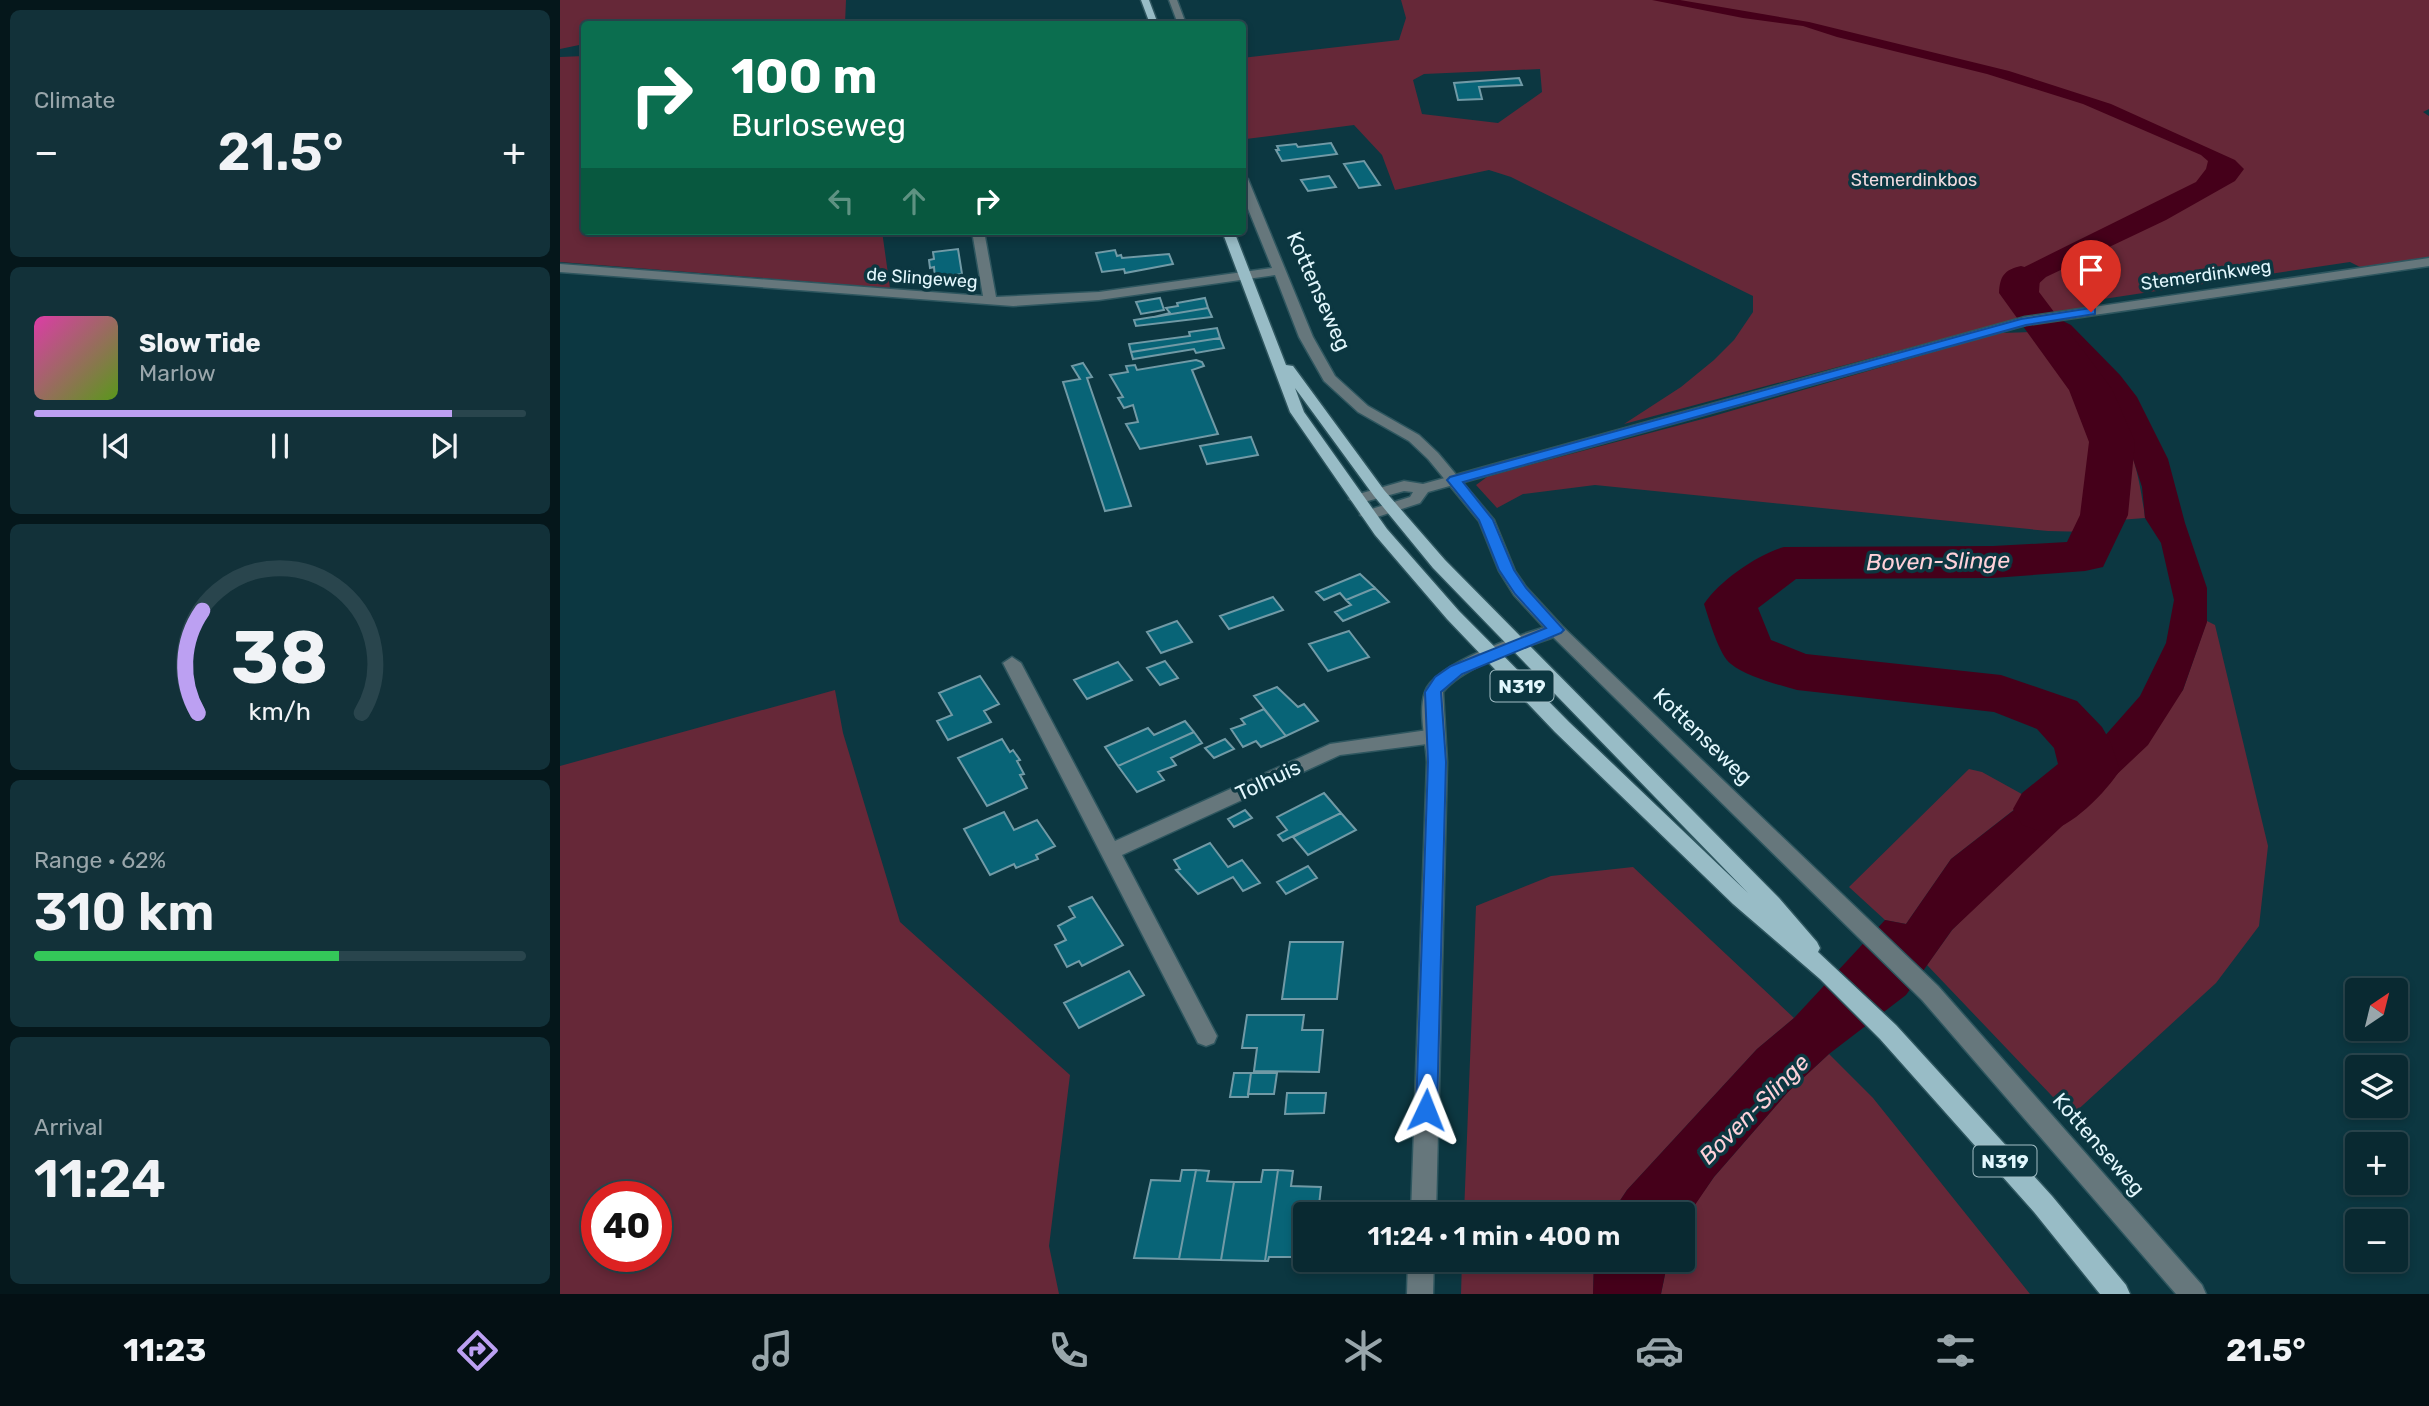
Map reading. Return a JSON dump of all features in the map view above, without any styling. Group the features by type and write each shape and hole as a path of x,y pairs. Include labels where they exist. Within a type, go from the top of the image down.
{"main road":[{"path":"1145,0 1153,21"},
{"name":"N319","path":"1229,235 1297,412 1362,507 1453,615 1492,656 1740,898 1828,973 1888,1032 2043,1204 2117,1294"},
{"name":"N319","path":"1275,352 1379,493 1439,564 1772,904 1828,973"}],"street":[{"path":"1173,0 1181,21"},
{"name":"Kottenseweg","path":"1246,189 1306,337 1329,378 1345,396 1363,409 1414,438 1454,480 1486,520 1507,570 1520,591 1556,630 1930,993 2193,1294"},
{"path":"979,235 990,300"},
{"name":"Stemerdinkweg","path":"1362,507 1379,493 1404,486 1423,489 2025,321 2429,262"},
{"name":"de Slingeweg","path":"560,268 990,300 1057,301 1280,271"},
{"name":"Stemerdinkweg","path":"1362,507 1391,508 1415,499 1423,489"},
{"path":"1423,1202 1437,762 1433,692 1441,681 1457,670 1556,630"},
{"path":"1012,663 1206,1036"},
{"name":"Tolhuis","path":"1110,852 1337,749 1435,736"},
{"path":"1420,1294 1421,1272"}],"green space":[{"path":"560,0 846,0 845,21 581,21 581,45 560,49"},
{"name":"Stemerdinkbos","path":"1401,0 2429,0 2429,109 2423,112 2429,116 2429,257 2360,267 2350,262 2090,301 2088,310 2021,318 1624,424 1681,387 1714,360 1734,340 1753,312 1753,296 1511,177 1489,170 1395,190 1382,155 1354,125 1246,139 1246,58 1399,40 1406,18","holes":["1540,69 1542,92 1498,123 1422,114 1413,80 1424,74"]},
{"path":"581,56 581,235 883,235 890,288 560,262 560,57"},
{"path":"2040,326 2082,369 2113,410 2133,457 2145,518 2093,522 2088,532 2048,531 1595,485 1523,494 1497,508 1476,485 1487,477 1515,469 1710,417 1978,339 2002,333 2032,332 2028,328"},
{"path":"2207,621 2215,625 2268,846 2259,926 2216,983 2071,1116 1927,965 1952,930 2183,690"},
{"path":"835,690 843,733 900,922 1070,1075 1049,1246 1059,1294 560,1294 560,766"},
{"path":"1969,769 1982,772 2029,798 1951,859 1906,924 1885,920 1849,887"},
{"path":"1633,867 1794,1018 1757,1049 1619,1202 1464,1202 1476,906 1551,876"},
{"path":"1829,1054 1873,1098 2030,1294 1661,1294 1666,1272 1695,1272 1695,1204 1714,1177 1788,1092"},
{"path":"1462,1272 1594,1272 1593,1294 1461,1294"}],"water":[{"path":"1652,0 1680,0 1809,22 2009,71 2111,104 2235,160 2244,169 2235,181 2166,220 2046,277 2035,287 2035,294 2061,320 2071,325 2120,375 2137,397 2168,459 2185,523 2207,588 2207,622 2183,690 2148,745 1952,930 1906,995 1829,1054 1788,1092 1714,1177 1695,1205 1695,1202 1619,1202 1757,1049 1794,1018 1885,920 1906,924 1951,859 2095,747 2140,696 2166,643 2174,600 2161,543 2145,518 2142,487 2124,431 2109,401 2084,369 2017,307 2004,289 2004,277 2196,182 2206,169 2208,161 2201,155 2083,104 1987,74 1803,26 1743,18"},
{"path":"1594,1272 1666,1272 1661,1294 1593,1294"}],"building":[{"path":"1519,78 1522,85 1479,87 1482,99 1458,100 1454,83"},
{"path":"1331,143 1337,154 1282,161 1276,150 1279,150 1277,146 1296,144 1298,147"},
{"path":"1364,161 1380,185 1359,188 1344,164"},
{"path":"1329,176 1336,187 1308,191 1301,180"},
{"path":"958,249 962,274 935,278 934,267 930,268 929,260 934,259 933,252"},
{"path":"1115,250 1117,256 1121,255 1122,258 1169,254 1173,264 1125,273 1124,269 1102,272 1096,253"},
{"path":"1160,298 1164,310 1141,314 1136,302"},
{"path":"1205,298 1208,308 1154,317 1170,313 1166,308 1178,306 1177,303"},
{"path":"1208,308 1212,317 1136,326 1134,320"},
{"path":"1217,328 1220,338 1131,352 1129,344 1190,336 1189,332"},
{"path":"1220,338 1224,348 1196,353 1194,349 1133,359 1131,352"},
{"path":"1196,360 1204,366 1192,370 1218,434 1140,449 1126,424 1138,422 1133,405 1124,408 1118,398 1123,397 1110,375 1128,372 1126,366 1135,365 1137,370"},
{"path":"1083,363 1092,377 1087,378 1131,506 1105,511 1063,382 1080,379 1072,366"},
{"path":"1251,437 1258,455 1207,464 1200,446"},
{"path":"1360,574 1375,588 1346,600 1340,593 1324,600 1316,592"},
{"path":"1375,588 1389,602 1343,621 1335,612 1351,605 1346,600"},
{"path":"1273,597 1283,610 1229,629 1220,616"},
{"path":"1177,621 1192,642 1161,653 1147,632"},
{"path":"1349,631 1369,657 1328,671 1309,644"},
{"path":"1165,661 1178,678 1160,685 1147,668"},
{"path":"1118,662 1132,680 1087,699 1074,680"},
{"path":"980,676 999,704 984,711 991,722 948,740 937,721 952,715 939,693"},
{"path":"1277,687 1298,707 1304,704 1318,721 1286,736 1254,696"},
{"path":"1264,709 1286,736 1261,747 1256,741 1243,747 1231,729 1245,724 1241,719"},
{"path":"1185,721 1194,732 1118,766 1105,747 1148,728 1154,735"},
{"path":"1194,732 1202,743 1171,758 1176,765 1158,772 1164,780 1137,792 1118,766"},
{"path":"1002,739 1010,752 1013,750 1020,760 1017,761 1024,774 1020,775 1027,788 987,806 958,758"},
{"path":"1225,739 1234,749 1214,758 1205,748"},
{"path":"1324,793 1341,813 1283,841 1278,835 1287,830 1277,817"},
{"path":"1245,810 1252,818 1234,827 1228,819"},
{"path":"1004,812 1014,830 1037,820 1055,846 1036,855 1038,859 1016,868 1014,864 990,875 964,829"},
{"path":"1341,813 1356,830 1308,855 1293,837"},
{"path":"1210,843 1228,867 1242,860 1260,883 1243,891 1233,877 1198,894 1176,870 1180,869 1174,860"},
{"path":"1308,866 1317,878 1286,894 1277,882"},
{"path":"1092,897 1123,945 1082,966 1079,961 1067,967 1055,945 1066,940 1058,926 1075,917 1069,907"},
{"path":"1290,942 1343,942 1337,999 1282,999"},
{"path":"1129,971 1144,995 1079,1028 1064,1003"},
{"path":"1247,1015 1304,1015 1302,1030 1323,1030 1319,1072 1254,1071 1257,1048 1242,1048"},
{"path":"1234,1073 1251,1073 1248,1097 1230,1097"},
{"path":"1251,1073 1277,1073 1274,1094 1248,1094"},
{"path":"1287,1093 1326,1093 1324,1113 1285,1114"},
{"path":"1182,1170 1196,1170 1179,1259 1134,1258 1151,1180 1180,1181"},
{"path":"1196,1170 1209,1171 1207,1181 1234,1182 1221,1260 1179,1259"},
{"path":"1263,1170 1278,1170 1265,1261 1221,1260 1234,1182 1261,1182"},
{"path":"1278,1170 1293,1171 1291,1186 1321,1187 1319,1202 1293,1202 1293,1257 1269,1257 1268,1261 1265,1261"}],"waterway":[{"name":"Boven-Slinge","path":"2021,278 2019,293 2090,389 2112,442 2104,515 2085,556 1993,562 1784,563 1730,604 1749,651 1797,672 2001,694 2057,715 2081,741 2090,770 2044,809"}],"route":[{"path":"1426,1110 1437,762 1433,692 1441,681 1457,670 1556,630 1520,591 1507,570 1486,520 1454,480 2025,321 2091,312"}]}
